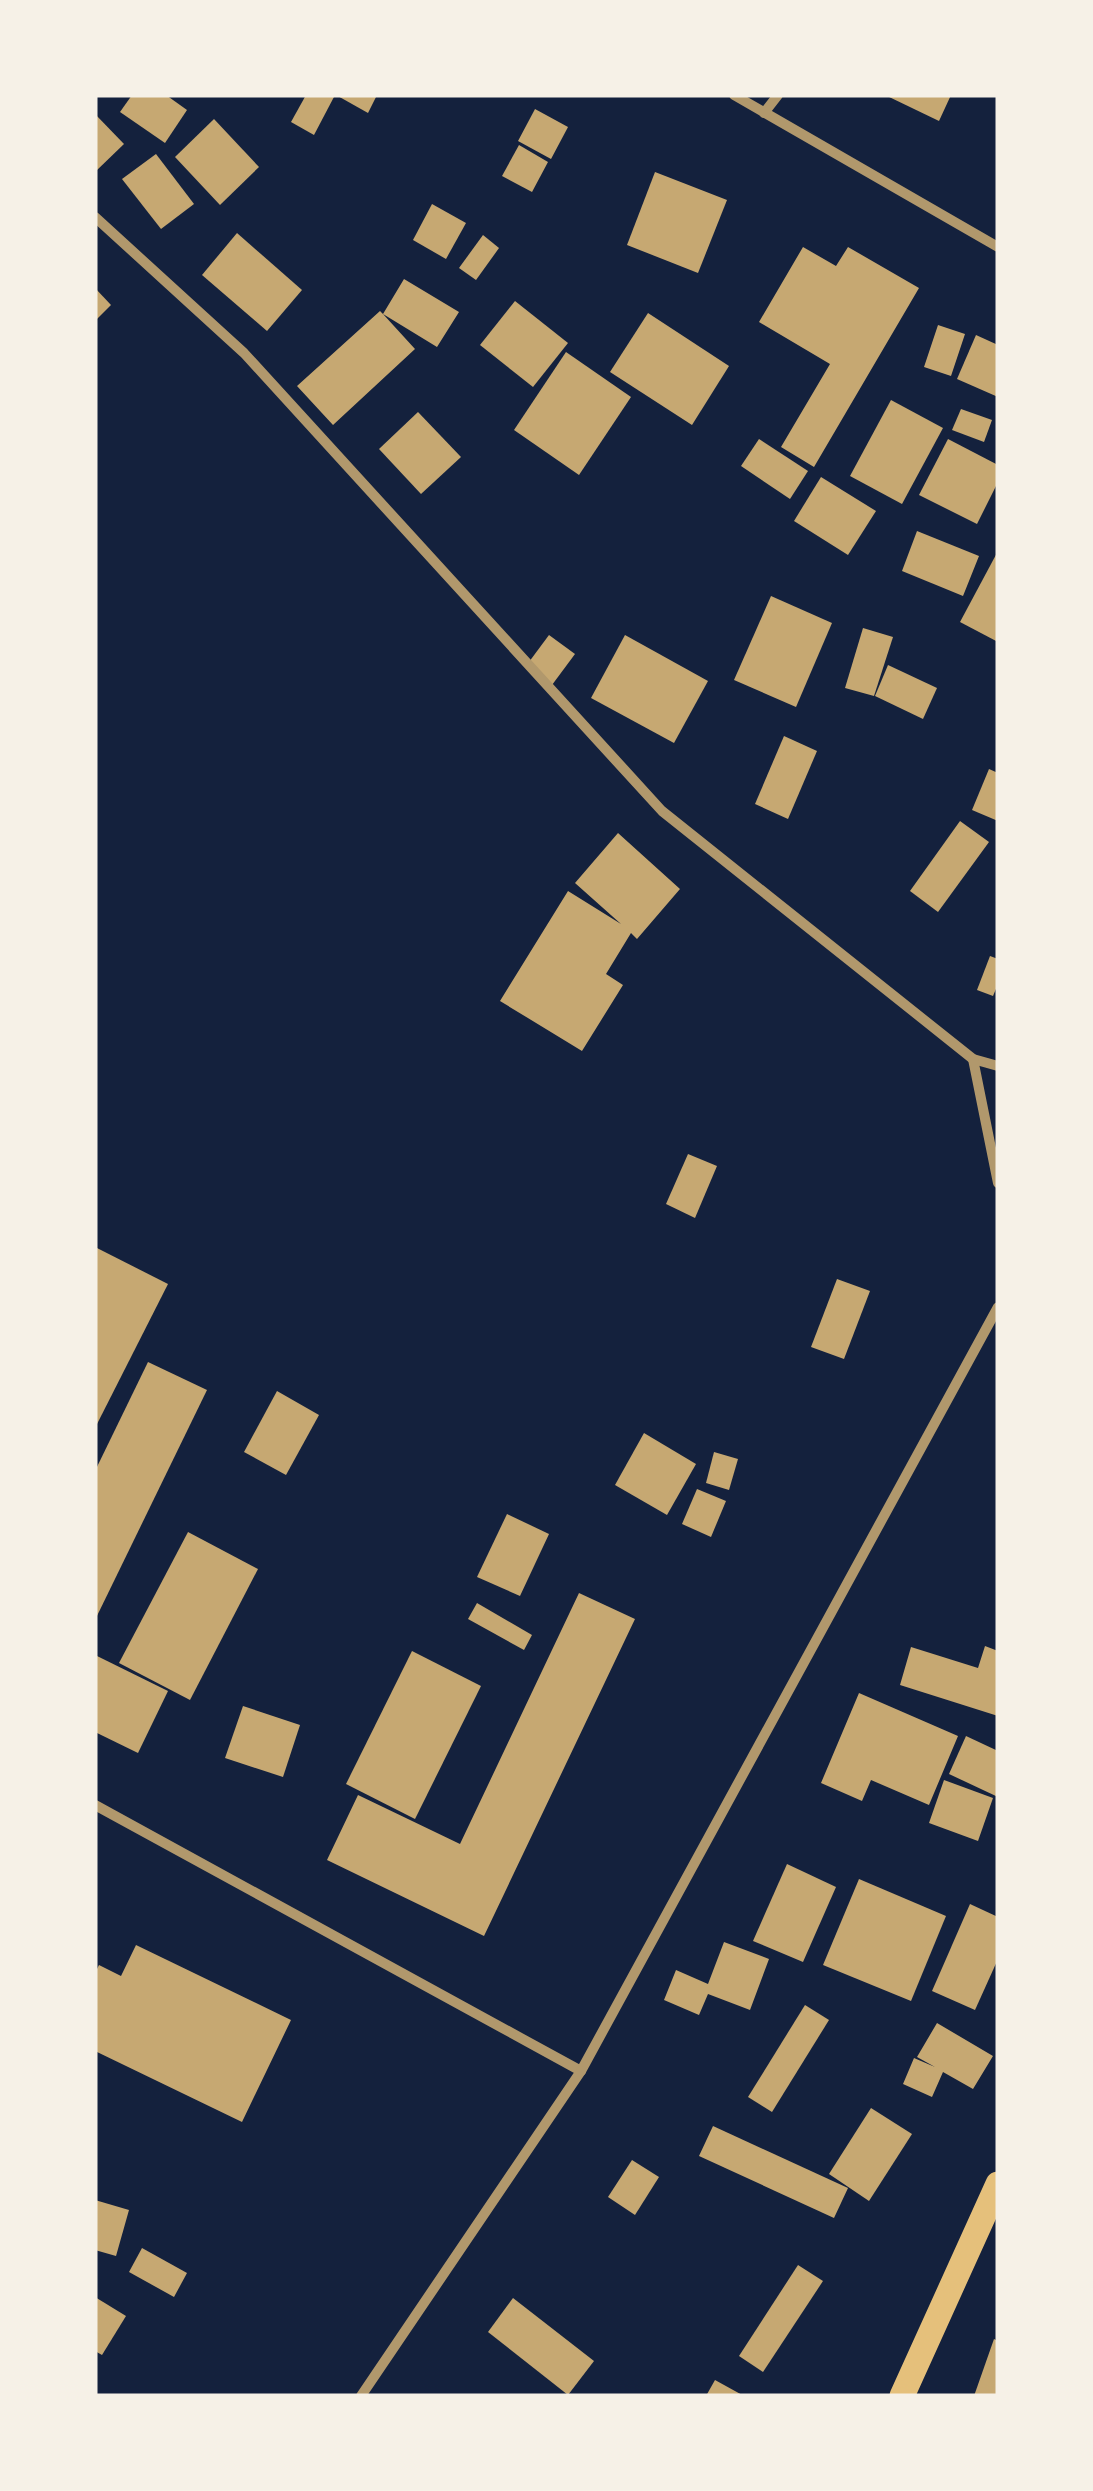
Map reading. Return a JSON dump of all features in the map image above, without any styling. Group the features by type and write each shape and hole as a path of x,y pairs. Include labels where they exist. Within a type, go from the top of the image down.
{"main road":[{"path":"902,2396 996,2193"}],"street":[{"path":"734,95 998,247"},
{"path":"764,113 778,95"},
{"path":"95,216 244,353 662,811 972,1059 998,1066"},
{"path":"972,1059 998,1183"},
{"path":"361,2396 581,2071 998,1306"},
{"path":"95,1805 581,2071"}],"building":[{"path":"132,95 166,95 187,110 165,143 120,112"},
{"path":"306,95 335,95 314,135 291,122"},
{"path":"336,95 377,95 368,113"},
{"path":"885,95 951,95 939,121"},
{"path":"535,109 568,127 551,159 518,141"},
{"path":"95,114 124,144 95,172"},
{"path":"214,119 259,167 220,205 175,157"},
{"path":"519,145 548,162 532,192 502,176"},
{"path":"156,154 194,204 161,229 122,179"},
{"path":"655,172 727,200 698,273 627,245"},
{"path":"432,204 466,223 446,259 413,240"},
{"path":"237,233 302,290 267,331 202,275"},
{"path":"483,235 499,248 476,280 459,268"},
{"path":"803,247 836,266 848,247 919,288 814,467 781,447 830,364 759,322"},
{"path":"404,279 459,312 437,347 383,314"},
{"path":"95,288 111,305 95,321"},
{"path":"515,301 568,343 533,387 480,345"},
{"path":"380,311 415,349 333,425 297,386"},
{"path":"648,313 729,366 692,425 610,372"},
{"path":"938,325 965,334 951,376 924,367"},
{"path":"976,335 998,345 998,397 957,379"},
{"path":"566,352 631,397 579,475 514,430"},
{"path":"891,400 943,428 902,504 850,476"},
{"path":"961,409 992,420 984,442 952,430"},
{"path":"418,412 461,457 421,494 379,449"},
{"path":"759,439 808,471 790,499 741,466"},
{"path":"948,439 998,465 998,482 977,524 919,495"},
{"path":"821,477 876,511 848,555 794,521"},
{"path":"917,531 979,556 963,596 902,571"},
{"path":"998,551 998,642 960,622"},
{"path":"771,596 832,623 796,707 734,680"},
{"path":"863,628 893,637 874,696 845,688"},
{"path":"549,635 575,654 552,685 526,666"},
{"path":"625,635 708,681 674,743 591,698"},
{"path":"888,665 937,688 923,719 875,696"},
{"path":"784,736 817,751 788,819 755,804"},
{"path":"989,769 998,773 998,821 972,810"},
{"path":"960,821 989,842 938,912 910,891"},
{"path":"618,833 680,889 637,939 631,933 606,974 623,985 582,1051 500,1001 568,891 621,924 575,883"},
{"path":"990,956 998,959 998,984 993,996 977,990"},
{"path":"688,1154 717,1166 695,1218 666,1204"},
{"path":"95,1247 168,1284 95,1428"},
{"path":"837,1279 870,1291 844,1359 811,1347"},
{"path":"148,1362 207,1390 95,1620 95,1471"},
{"path":"277,1391 319,1415 286,1475 244,1452"},
{"path":"644,1433 696,1464 667,1515 615,1485"},
{"path":"714,1452 738,1459 729,1490 706,1483"},
{"path":"697,1489 726,1501 711,1537 682,1524"},
{"path":"507,1514 549,1534 520,1596 477,1577"},
{"path":"188,1532 258,1569 190,1700 119,1663"},
{"path":"579,1593 635,1619 484,1936 327,1860 358,1795 460,1844"},
{"path":"477,1603 532,1635 524,1650 468,1619"},
{"path":"985,1646 998,1651 998,1716 900,1685 911,1647 978,1668"},
{"path":"412,1651 481,1686 415,1819 346,1784"},
{"path":"95,1655 168,1691 138,1753 95,1732"},
{"path":"859,1693 958,1736 929,1805 871,1780 862,1801 821,1783"},
{"path":"243,1706 300,1725 283,1777 225,1758"},
{"path":"966,1736 998,1751 998,1797 949,1774"},
{"path":"944,1780 993,1798 978,1841 929,1823"},
{"path":"787,1864 836,1887 803,1962 753,1941"},
{"path":"859,1879 946,1916 911,2001 823,1965"},
{"path":"970,1904 998,1917 998,1959 975,2010 932,1991"},
{"path":"724,1942 769,1959 750,2010 708,1994 699,2015 664,2000 676,1970 708,1984"},
{"path":"136,1945 291,2020 242,2122 95,2051 95,1973 99,1965 121,1976"},
{"path":"805,2005 829,2020 772,2112 748,2097"},
{"path":"937,2023 993,2056 973,2089 943,2072 932,2097 903,2084 914,2058 935,2067 917,2057"},
{"path":"871,2108 912,2134 869,2201 829,2174"},
{"path":"713,2126 848,2188 834,2218 699,2156"},
{"path":"632,2160 659,2177 635,2215 608,2197"},
{"path":"95,2200 129,2210 116,2256 95,2250"},
{"path":"142,2248 187,2273 174,2297 129,2272"},
{"path":"798,2265 823,2281 763,2372 739,2356"},
{"path":"95,2297 126,2316 102,2355 95,2351"},
{"path":"513,2298 594,2361 568,2395 488,2332"},
{"path":"994,2339 998,2341 998,2396 974,2396"},
{"path":"715,2380 744,2396 706,2396"}]}
